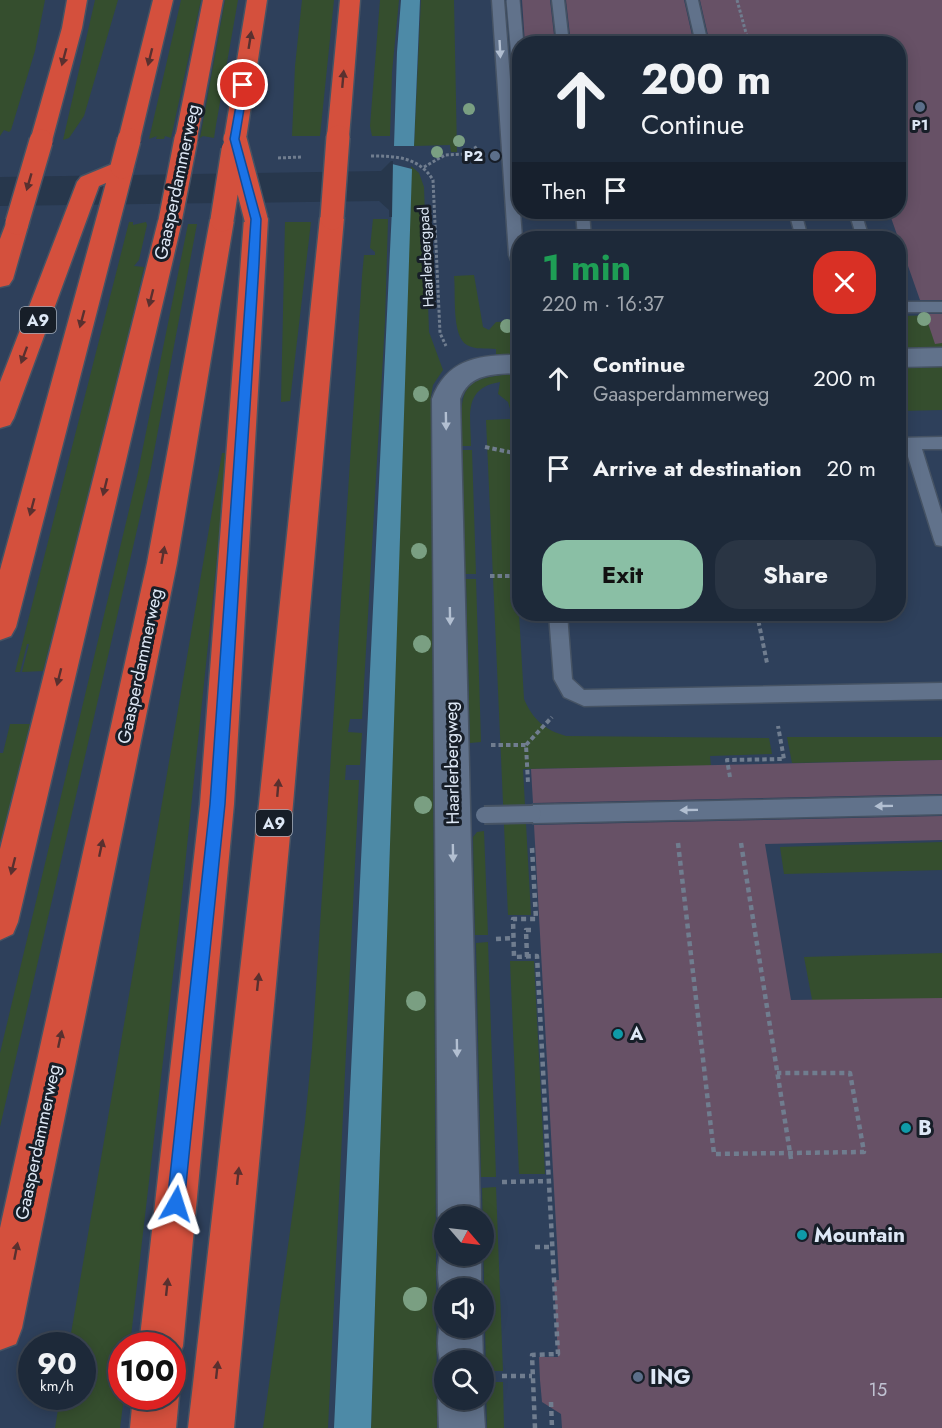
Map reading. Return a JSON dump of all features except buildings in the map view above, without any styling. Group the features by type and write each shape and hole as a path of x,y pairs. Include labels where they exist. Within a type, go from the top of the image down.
{"highway":[{"path":"0,279 41,141 72,28 77,0"},
{"name":"A9","path":"0,627 122,167 163,0"},
{"name":"Gaasperdammerweg","path":"0,922 170,221 213,0"},
{"name":"Gaasperdammerweg","path":"0,1329 162,563 222,220 257,0"},
{"name":"A9","path":"211,1428 278,792 332,218 350,0"},
{"path":"162,1332 217,804 256,219 235,139"},
{"name":"A9","path":"0,418 89,183 122,167"},
{"path":"153,1428 155,1410"}],"street":[{"path":"906,358 942,357"},
{"path":"467,372 492,365 512,364"},
{"name":"Haarlerbergweg","path":"459,1206 468,815 446,399 455,379 467,372"},
{"path":"461,1410 462,1428"}],"lane":[{"path":"498,0 512,198"},
{"path":"513,0 516,36"},
{"path":"558,0 562,36"},
{"path":"692,0 700,36"},
{"path":"906,308 942,307"},
{"path":"906,444 942,443"},
{"path":"906,447 942,540"},
{"path":"559,621 563,679 566,688 574,695 584,699 942,690"},
{"path":"468,815 942,805"}],"path":[{"path":"737,0 747,36"},
{"path":"394,156 409,159 424,167 440,157 452,154"},
{"name":"Haarlerbergpad","path":"424,167 434,184 440,333 446,346 467,372"},
{"path":"489,447 512,452"},
{"path":"494,576 512,576"},
{"path":"501,745 526,745 574,695"},
{"path":"526,745 529,792"},
{"path":"778,759 727,760 791,1159"},
{"path":"674,811 714,1154 864,1152 850,1072 777,1073"},
{"path":"531,838 536,919 513,919 511,938 514,957 537,956 558,1353 532,1355 535,1428"},
{"path":"527,957 526,930 531,930"},
{"path":"495,1182 549,1181"},
{"path":"535,1247 553,1247"},
{"path":"502,1376 532,1376"},
{"path":"551,1402 552,1428"}],"shaded area":[{"path":"0,0 942,0 942,1428 0,1428"},
{"path":"401,0 420,0 414,146 394,146"},
{"path":"392,164 412,169 371,1428 334,1428 392,209 380,198 0,180 382,174"}],"green space":[{"path":"0,0 45,0 35,51 11,130 9,132 4,130 0,136"},
{"path":"95,0 118,0 84,116 69,138 63,140"},
{"path":"181,0 201,0 171,138 165,136 164,139 156,139 157,136 149,139"},
{"path":"225,0 238,0 214,138 203,136 200,138"},
{"path":"302,0 334,0 320,136 292,136 295,66"},
{"path":"380,0 399,0 392,72 390,136 372,136 370,126"},
{"path":"421,0 454,0 457,152 451,152 450,145 414,146"},
{"path":"411,166 419,173 424,187 429,332 443,370 433,385 431,396 436,1206 434,1266 436,1266 436,1278 434,1278 434,1338 436,1338 437,1350 434,1350 434,1410 437,1410 437,1428 371,1428"},
{"path":"373,219 388,219 385,322 362,719 350,719 348,732 362,733 360,765 346,765 345,780 359,780 328,1428 263,1428 305,1122 312,1049 362,276 364,255 375,255 370,248"},
{"path":"129,222 133,222 133,225 146,222 147,225 139,260 134,266 144,267 117,391 53,644 50,644 43,671 22,672 29,644 27,644 20,672 15,672"},
{"path":"285,222 311,222 290,401 281,402"},
{"path":"188,224 197,224 150,473 0,1127 0,1053 138,472"},
{"path":"474,275 483,327 489,330 496,322 512,321 512,354 496,354 496,349 473,348 462,340 456,323 454,276"},
{"path":"942,315 942,347 906,348 906,316"},
{"path":"942,367 942,410 906,411 906,368"},
{"path":"512,374 512,416 508,402 498,394 500,382 479,390 471,405 471,446 462,446 462,412 466,390 483,378"},
{"path":"512,419 510,460 512,621 519,621 524,699 531,713 552,731 566,736 769,738 772,754 710,756 711,766 523,769 531,915 508,915 486,420"},
{"path":"462,450 472,450 476,574 465,574"},
{"path":"222,453 228,453 179,923 132,1332 108,1332 108,1410 122,1410 120,1428 55,1428 58,1410 96,1410 96,1332 71,1332"},
{"path":"466,579 476,579 481,742 470,743"},
{"path":"10,724 30,724 0,858 0,753 3,753"},
{"path":"787,737 942,737 942,760 792,763"},
{"path":"484,831 488,935 475,935 473,837 477,832"},
{"path":"942,842 942,870 784,874 780,847"},
{"path":"488,942 496,1177 481,1177 476,943"},
{"path":"942,953 942,1007 814,1010 804,957"},
{"path":"510,961 534,961 545,1174 519,1174"},
{"path":"496,1187 503,1371 494,1371 494,1350 486,1350 485,1338 494,1338 494,1278 484,1278 484,1266 494,1266 494,1206 482,1206 482,1188"},
{"path":"494,1382 503,1382 504,1428 487,1428 487,1410 494,1410"}],"pier":[{"path":"393,161 392,217 389,217 389,210 379,201 0,206 0,177 381,171"}],"place":[{"name":"P1","path":"920,107"},
{"name":"P2","path":"495,156"},
{"name":"A","path":"618,1034"},
{"name":"B","path":"906,1128"},
{"name":"Mountain","path":"802,1235"},
{"name":"ING","path":"638,1377"}],"route":[{"path":"176,1204 217,804 254,264 256,219 235,139 243,85"}]}
